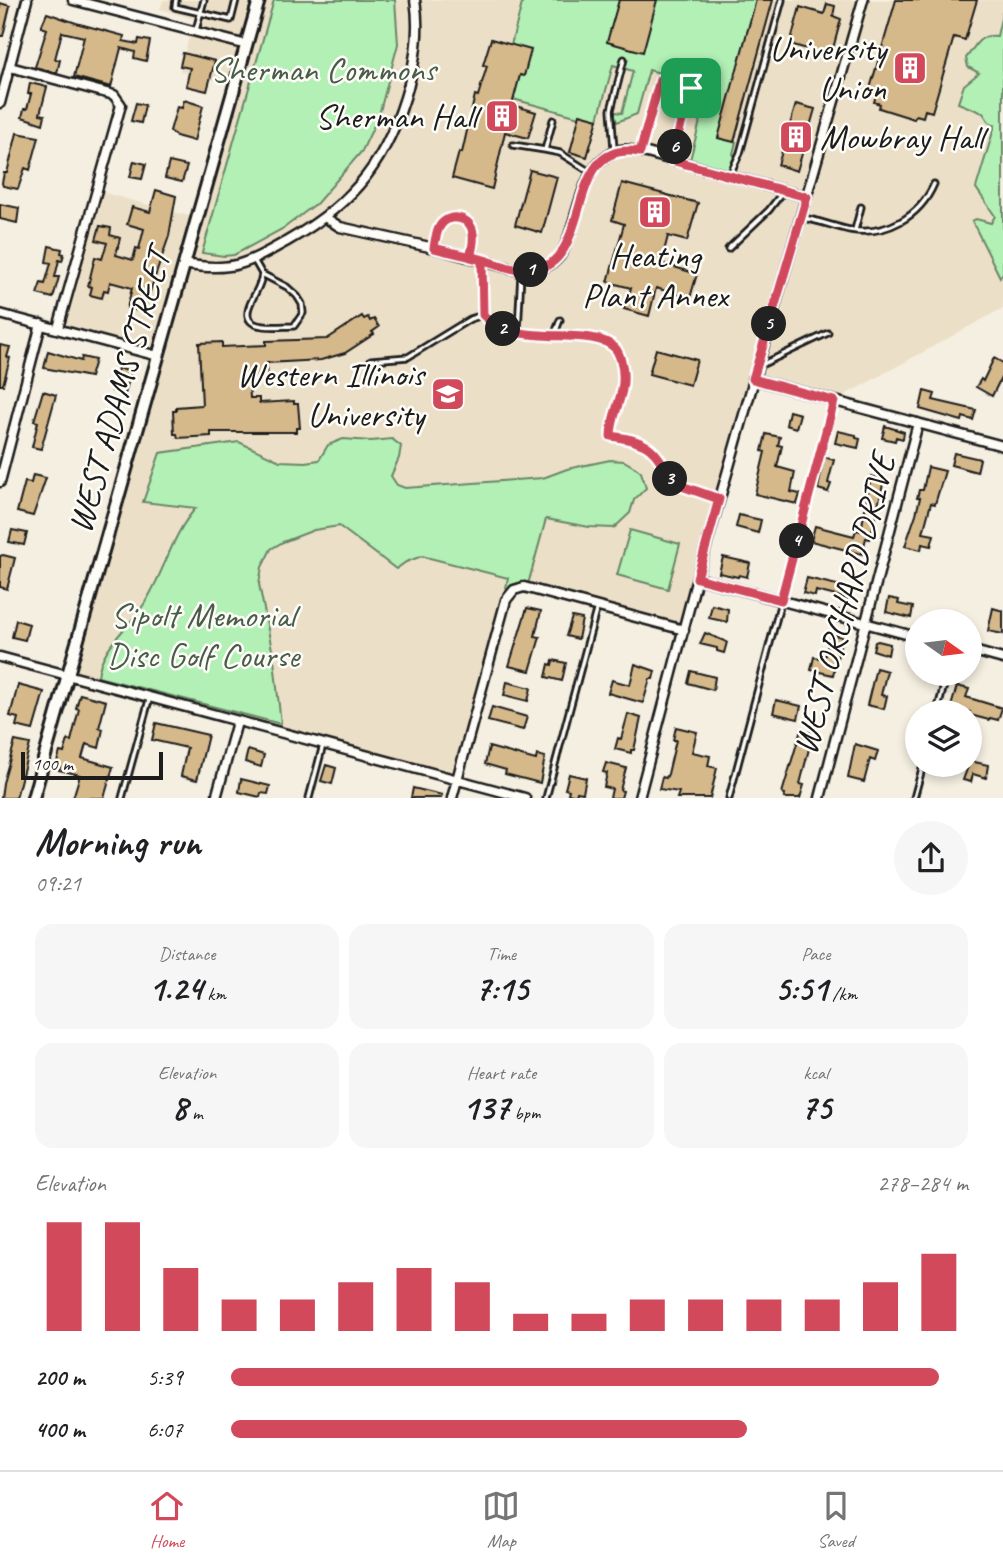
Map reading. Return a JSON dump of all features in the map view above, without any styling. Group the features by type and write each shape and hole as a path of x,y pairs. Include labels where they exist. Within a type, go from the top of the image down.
{"street":[{"path":"0,103 27,0"},
{"path":"73,0 247,45"},
{"name":"WEST ADAMS STREET","path":"33,798 260,0"},
{"path":"184,264 220,269 254,260 326,218 370,173 390,139 415,61 415,0"},
{"path":"639,798 719,499 863,0"},
{"path":"10,67 114,96 121,105 58,328"},
{"path":"326,218 340,227 521,271 548,266 561,254 592,173 614,152 640,152 807,197"},
{"path":"0,314 158,356"},
{"path":"0,482 41,324"},
{"path":"753,379 1003,446"},
{"name":"WEST ORCHARD DRIVE","path":"820,798 918,423"},
{"path":"697,578 905,634"},
{"path":"452,798 506,600 514,590 524,587 684,630"},
{"path":"982,653 1003,659"},
{"path":"0,657 525,798"},
{"path":"216,798 237,722"}],"lane":[{"path":"176,0 174,7 231,20 236,0"},
{"path":"196,32 204,0"},
{"path":"729,176 740,153 782,0"},
{"path":"614,152 611,110 624,59"},
{"path":"640,152 660,80 691,88 671,160"},
{"path":"545,150 553,120"},
{"path":"513,145 560,153 592,173"},
{"path":"800,218 869,232 891,227 923,204 933,184"},
{"path":"728,249 769,209 783,191"},
{"path":"855,230 861,206"},
{"path":"434,248 438,228 442,223 446,219 458,218 464,220 474,235 470,257"},
{"path":"254,260 262,274 287,287 302,304 303,313 294,326 258,327 252,323 248,316 249,307 262,274"},
{"path":"482,260 483,315 498,328 512,332 602,341 615,348 624,374 621,398 611,422 611,436 643,443 662,460 673,483 719,499"},
{"path":"518,331 521,271"},
{"path":"371,360 408,357 470,319 483,315"},
{"path":"554,336 560,320"},
{"path":"757,366 828,333"},
{"path":"729,798 834,401"},
{"path":"546,798 597,607"},
{"path":"122,798 150,698"},
{"path":"309,798 323,745"},
{"path":"914,798 920,777"}],"shaded area":[{"name":"Western Illinois University","path":"163,0 1003,0 1003,308 834,401 753,379 684,630 525,587 510,593 457,781 67,676 158,356 58,328 98,191 196,218 235,86 180,71 194,19 160,9"}],"green space":[{"name":"Sherman Commons","path":"274,0 395,0 398,44 379,115 362,151 317,203 284,228 234,255 202,253"},
{"path":"523,0 756,0 719,138 736,142 733,154 738,157 729,176 689,164 709,86 649,70 637,114 617,122 614,115 616,112 622,113 633,71 613,65 598,119 579,117 513,99 520,75 511,45"},
{"path":"1003,10 1003,273 1000,277 972,221 976,219 991,223 995,216 976,188 995,125 989,122 983,113 958,103 964,85 979,73 968,67 966,58 981,39 997,36"},
{"name":"Sipolt Memorial Disc Golf Course","path":"343,439 392,439 401,446 391,476 397,485 405,488 543,478 567,469 610,460 624,461 636,468 641,472 646,488 634,500 630,513 614,528 589,527 546,519 527,588 506,588 508,578 422,556 396,569 339,526 314,530 271,549 262,567 259,584 274,660 281,724 98,677 109,647 144,604 180,530 196,508 143,502 160,453 239,442 280,461 305,462 319,460 328,445"},
{"path":"630,530 680,544 668,589 617,575"}],"building":[{"path":"619,0 657,0 643,52 607,42"},
{"path":"756,0 773,0 734,142 718,138"},
{"name":"University Union","path":"896,0 977,0 965,40 954,37 932,112 925,110 923,117 916,115 914,119 879,108 880,104 874,102 876,95 869,92"},
{"path":"0,3 10,6 3,36 0,36"},
{"path":"827,4 835,6 833,16 841,19 831,56 790,44 800,7 824,14"},
{"path":"47,13 124,36 123,41 138,44 139,39 150,41 146,61 134,58 135,52 121,48 111,87 74,77 84,37 62,32 55,59 60,60 57,73 35,67 47,29 41,27"},
{"path":"491,39 531,50 524,76 520,75 512,105 536,112 528,138 505,132 492,189 452,178 459,152 462,153 475,95 478,96 487,66 483,65"},
{"path":"183,53 215,61 207,91 186,86 190,68 180,66"},
{"path":"30,83 47,87 40,114 45,115 43,124 22,117 31,94 28,94"},
{"path":"184,100 203,106 194,141 176,136 170,131 177,107 182,108"},
{"path":"136,103 145,105 141,123 131,121"},
{"name":"Mowbray Hall","path":"796,104 815,109 797,171 778,165"},
{"path":"580,114 598,119 587,157 570,152"},
{"path":"17,133 39,137 30,170 25,168 18,189 3,186 2,183"},
{"path":"134,161 146,164 142,179 130,177"},
{"path":"169,162 187,166 182,182 165,178"},
{"path":"530,170 557,177 542,233 515,225"},
{"path":"622,183 698,203 687,241 668,236 661,263 697,274 690,298 656,288 649,316 624,309 631,288 608,282 624,224 612,220"},
{"path":"156,190 176,196 169,236 143,312 127,308 132,288 110,282 108,291 104,290 102,298 90,295 92,287 88,286 95,257 102,259 107,243 96,240 100,226 111,228 110,235 120,238 116,255 133,260 144,229 127,224 132,207 150,212"},
{"path":"0,204 19,208 17,223 0,219"},
{"path":"49,246 62,249 61,253 64,254 62,261 59,260 55,277 59,277 53,298 37,294 41,283 45,284 51,263 46,262"},
{"path":"362,316 364,319 368,317 370,321 374,319 379,327 372,332 374,334 345,353 321,360 267,363 268,380 249,381 250,398 259,398 259,403 294,401 294,404 298,404 300,428 296,428 296,432 211,432 211,436 178,438 177,434 174,434 173,411 176,411 176,407 202,405 199,343 222,342 222,347 266,345 266,341 327,339"},
{"path":"0,345 10,347 3,385 0,385"},
{"path":"656,349 697,360 690,385 649,374"},
{"path":"48,351 81,361 82,357 95,360 90,377 44,368"},
{"path":"994,358 1003,363 1003,374 992,396 976,387 981,379 983,381"},
{"path":"118,368 131,372 125,394 112,391"},
{"path":"43,391 56,395 41,449 32,447 38,422 34,421"},
{"path":"924,391 935,394 933,400 976,410 973,420 963,417 962,421 920,409"},
{"path":"789,411 800,414 796,428 786,425"},
{"path":"885,426 904,432 903,439 896,437 895,441 882,438"},
{"path":"838,431 856,435 856,438 860,439 858,448 835,443"},
{"path":"766,434 780,437 778,445 782,446 777,467 795,472 791,492 800,494 797,504 755,494 765,452 762,451"},
{"path":"954,453 980,459 977,472 951,465"},
{"path":"824,457 834,460 828,492 818,489"},
{"path":"928,467 945,471 935,504 931,503 923,533 934,535 931,546 922,544 921,550 905,546 920,498 917,498 919,490 923,490"},
{"path":"33,475 46,478 33,516 17,512 25,482 31,483"},
{"path":"871,476 884,480 870,539 866,538 862,554 811,541 815,526 854,536 856,530 861,531"},
{"path":"739,515 761,520 758,533 736,527"},
{"path":"12,530 27,533 24,545 9,542"},
{"path":"0,556 15,558 7,589 0,587"},
{"path":"723,557 750,563 747,577 719,573"},
{"path":"807,578 850,588 848,599 816,591 815,596 803,593"},
{"path":"889,598 899,600 898,604 913,607 905,609 905,617 886,612"},
{"path":"712,605 728,609 727,622 709,618"},
{"path":"527,608 541,611 535,636 540,637 530,671 509,666"},
{"path":"993,608 1003,611 1003,634 988,631"},
{"path":"572,617 582,619 578,639 566,636"},
{"path":"16,620 29,624 25,640 12,637"},
{"path":"705,633 727,642 724,653 717,651 717,648 700,644"},
{"path":"831,634 842,637 833,675 811,670 814,657 824,659"},
{"path":"875,642 890,644 888,655 873,650"},
{"path":"553,660 566,663 562,681 546,677 549,664 552,665"},
{"path":"635,664 655,671 643,703 608,693 612,680 630,685"},
{"path":"876,668 887,671 881,695 887,696 884,709 867,705"},
{"path":"691,671 715,677 713,690 688,683"},
{"path":"507,682 531,688 528,701 504,695"},
{"path":"18,685 44,692 33,730 16,726 18,718 10,716"},
{"path":"957,686 969,689 966,697 976,700 953,700"},
{"path":"80,694 106,701 99,728 103,729 99,748 86,744 82,758 113,767 104,798 73,798 80,775 59,770 60,767 56,765 60,752 64,753 68,740 71,741"},
{"path":"776,700 801,706 798,719 773,713"},
{"path":"982,702 1002,708 998,720 982,718"},
{"path":"492,707 527,717 523,730 488,721"},
{"path":"628,714 641,718 631,753 615,749 618,738 621,739"},
{"path":"156,723 208,735 197,780 181,776 187,748 152,740"},
{"path":"676,727 697,732 692,752 710,756 708,766 717,768 710,798 677,798 679,792 659,789 662,777 666,778 668,774 676,740 673,740"},
{"path":"801,730 813,733 800,784 804,785 800,798 784,798 785,794 782,793"},
{"path":"15,741 30,744 16,798 1,798 3,783"},
{"path":"855,744 878,751 875,761 870,759 864,782 848,778"},
{"path":"489,747 536,760 537,755 545,757 540,783 505,774 506,770 485,764"},
{"path":"248,750 264,755 261,767 245,762"},
{"path":"606,763 626,768 620,790 623,791 621,798 610,798 612,789 604,787 607,773 603,772"},
{"path":"982,764 988,765 986,778 982,777"},
{"path":"326,765 336,768 332,784 321,781"},
{"path":"569,774 586,778 583,793 577,792 576,796 568,794 569,790 565,789"},
{"path":"964,777 972,777 971,782 963,780"},
{"path":"241,779 270,786 268,794 261,793 260,797 239,792"},
{"path":"413,788 442,795 441,798 411,798"}],"place":[{"name":"University Union","path":"910,68"},
{"name":"Sherman Hall","path":"502,116"},
{"name":"Mowbray Hall","path":"796,137"},
{"name":"Heating Plant Annex","path":"655,212"},
{"name":"Western Illinois University","path":"448,394"}],"route":[{"path":"691,88 660,80 640,152 614,152 596,166 587,183 564,248 548,266 521,271 482,260 434,248 438,228 446,219 458,218 469,223 474,235 470,257 482,260 483,315 498,328 537,336 587,338 602,341 615,348 624,374 621,398 611,422 611,436 643,443 662,460 673,483 719,499 697,578 781,600 834,401 753,379 807,197 671,160 691,88"}]}
